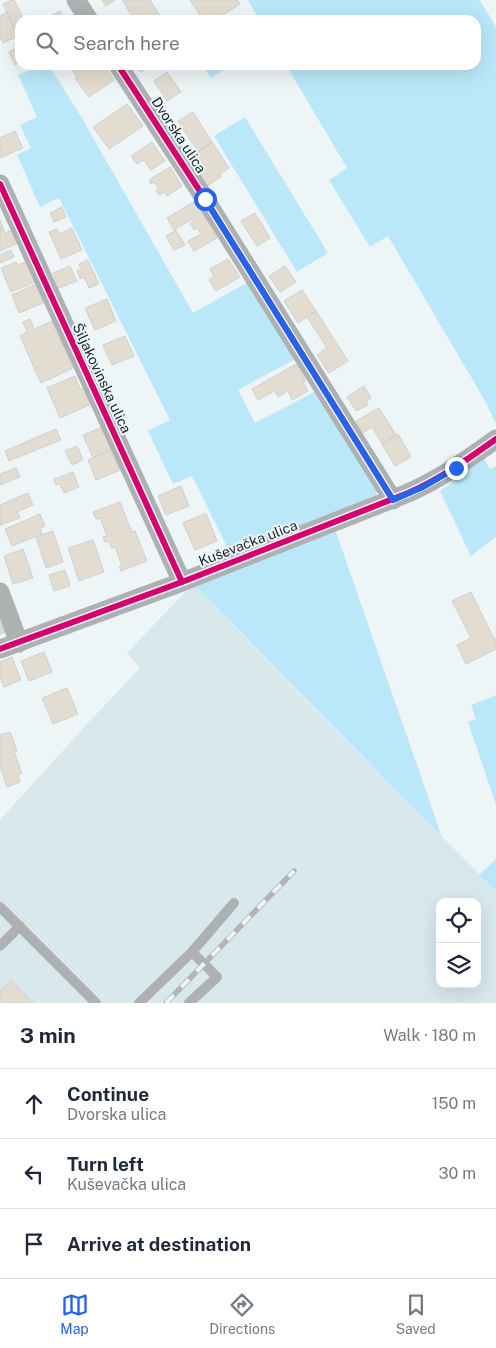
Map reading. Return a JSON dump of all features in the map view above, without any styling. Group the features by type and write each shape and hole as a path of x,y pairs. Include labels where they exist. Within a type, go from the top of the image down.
{"street":[{"path":"76,0 86,15"},
{"name":"Dvorska ulica","path":"121,70 205,199 393,500"},
{"name":"Šiljakovinska ulica","path":"0,184 182,582"},
{"name":"Kuševačka ulica","path":"0,650 393,500 440,478 496,439"},
{"path":"0,592 19,643"}],"lane":[{"path":"139,1003 192,952 234,903"},
{"path":"0,907 96,1003"},
{"path":"0,946 20,926"},
{"path":"189,1003 217,977 192,952"}],"shaded area":[{"path":"248,0 480,0 496,27 496,424 484,399 388,236 370,247 329,180 347,168 289,70 481,70 481,15 256,15"},
{"path":"30,70 52,70 83,120 193,313 250,281 297,358 238,390 255,423 318,390 378,489 375,497 231,555 192,476 173,484 148,431 170,420 59,198 40,207 17,155 31,148 20,125 37,117 18,75"},
{"path":"205,70 224,70 211,78"},
{"path":"245,117 328,253 297,272 214,136"},
{"path":"484,459 490,469 496,466 496,537 471,556 440,491"},
{"path":"336,532 442,837 193,584"},
{"path":"193,584 496,891 496,1003 0,1003 0,820 140,668 127,653"},
{"path":"496,695 496,805 468,722 476,719 471,705"},
{"path":"496,859 496,891 479,875"}],"building":[{"path":"14,0 22,15 15,15 15,30 3,4"},
{"path":"102,0 115,0 106,6"},
{"path":"122,0 150,0 160,15 132,15"},
{"path":"190,0 237,0 240,4 223,15 200,15"},
{"path":"60,11 62,15 52,15"},
{"path":"7,12 15,29 15,37 3,43 0,37 0,16"},
{"path":"15,49 15,65 9,52"},
{"path":"72,70 107,70 114,80 89,97 75,78 77,77"},
{"path":"167,72 181,92 167,101 154,81"},
{"path":"127,104 143,126 109,149 93,127"},
{"path":"193,112 212,142 198,152 178,121"},
{"path":"15,131 23,148 0,158 0,138"},
{"path":"152,142 165,161 151,170 144,160 137,164 131,156"},
{"path":"212,142 229,168 220,174 222,176 206,187 196,171 201,167 193,154"},
{"path":"170,167 182,186 167,196 164,192 159,195 156,191 159,189 154,182 151,184 149,180"},
{"path":"195,201 217,238 194,251 188,241 201,234 197,228 194,230 190,223 194,221 192,219 174,230 167,218"},
{"path":"62,207 66,217 54,222 50,213"},
{"path":"255,213 270,238 257,246 241,221"},
{"path":"0,220 5,233 12,230 18,243 0,251"},
{"path":"72,228 82,250 61,259 49,232 57,229 59,234"},
{"path":"176,230 185,245 174,250 166,236"},
{"path":"11,250 14,257 0,263 0,255"},
{"path":"228,259 240,277 216,291 209,280 214,276 210,269"},
{"path":"88,260 99,284 89,288 84,277 80,279 77,271 81,269 79,264"},
{"path":"16,262 18,265 26,262 35,282 11,292 1,268"},
{"path":"70,266 77,281 59,288 53,273"},
{"path":"285,266 296,282 280,292 269,276"},
{"path":"36,284 43,303 19,313 12,295"},
{"path":"302,290 316,311 298,323 284,301"},
{"path":"107,299 116,321 95,330 85,308"},
{"path":"316,311 348,361 329,373 317,355 327,348 307,317"},
{"path":"30,319 34,329 52,321 73,368 41,383 20,336 27,332 23,322"},
{"path":"125,336 134,356 112,365 103,345"},
{"path":"296,364 306,381 303,382 308,391 292,400 288,391 278,397 274,391 258,400 252,389"},
{"path":"75,376 80,389 84,387 91,404 60,418 47,388"},
{"path":"364,386 371,398 366,402 368,405 356,411 347,397"},
{"path":"379,408 396,435 382,444 372,427 363,433 356,421"},
{"path":"102,427 111,450 93,458 83,435"},
{"path":"56,429 61,440 9,461 5,451"},
{"path":"398,434 411,457 395,466 382,444"},
{"path":"77,446 83,460 72,465 65,451"},
{"path":"111,450 120,470 96,480 88,460"},
{"path":"16,468 20,477 0,485 0,474"},
{"path":"73,472 79,487 64,493 60,484 56,485 54,479"},
{"path":"181,486 189,506 166,515 158,496"},
{"path":"28,493 33,505 17,512 20,518 0,525 0,505"},
{"path":"120,502 132,532 135,531 147,561 121,571 119,567 122,566 115,547 112,548 109,541 105,542 103,537 107,536 100,518 96,519 93,512"},
{"path":"206,513 217,541 195,550 183,523"},
{"path":"40,514 45,526 40,528 42,534 12,546 5,529"},
{"path":"53,531 63,562 46,568 36,537"},
{"path":"93,540 104,572 79,581 68,548"},
{"path":"23,549 33,578 13,584 4,556"},
{"path":"65,570 70,586 54,591 49,575"},
{"path":"471,592 494,639 496,638 496,649 466,664 457,645 471,638 452,601"},
{"path":"0,622 4,633 0,634"},
{"path":"44,652 52,672 29,681 21,661"},
{"path":"12,657 21,680 4,687 0,678 0,662"},
{"path":"67,688 78,714 53,724 42,698"},
{"path":"10,732 17,751 14,752 22,773 18,775 20,782 7,787 0,767 0,735"},
{"path":"11,980 34,1003 0,1003 0,991"}],"railway":[{"path":"166,1003 294,871"}],"cycle path":[{"path":"121,70 205,199 393,500"},
{"path":"0,184 182,582"},
{"path":"0,649 182,582 408,493 443,475 496,439"}],"route":[{"path":"205,199 393,500 423,487 456,468"}]}
